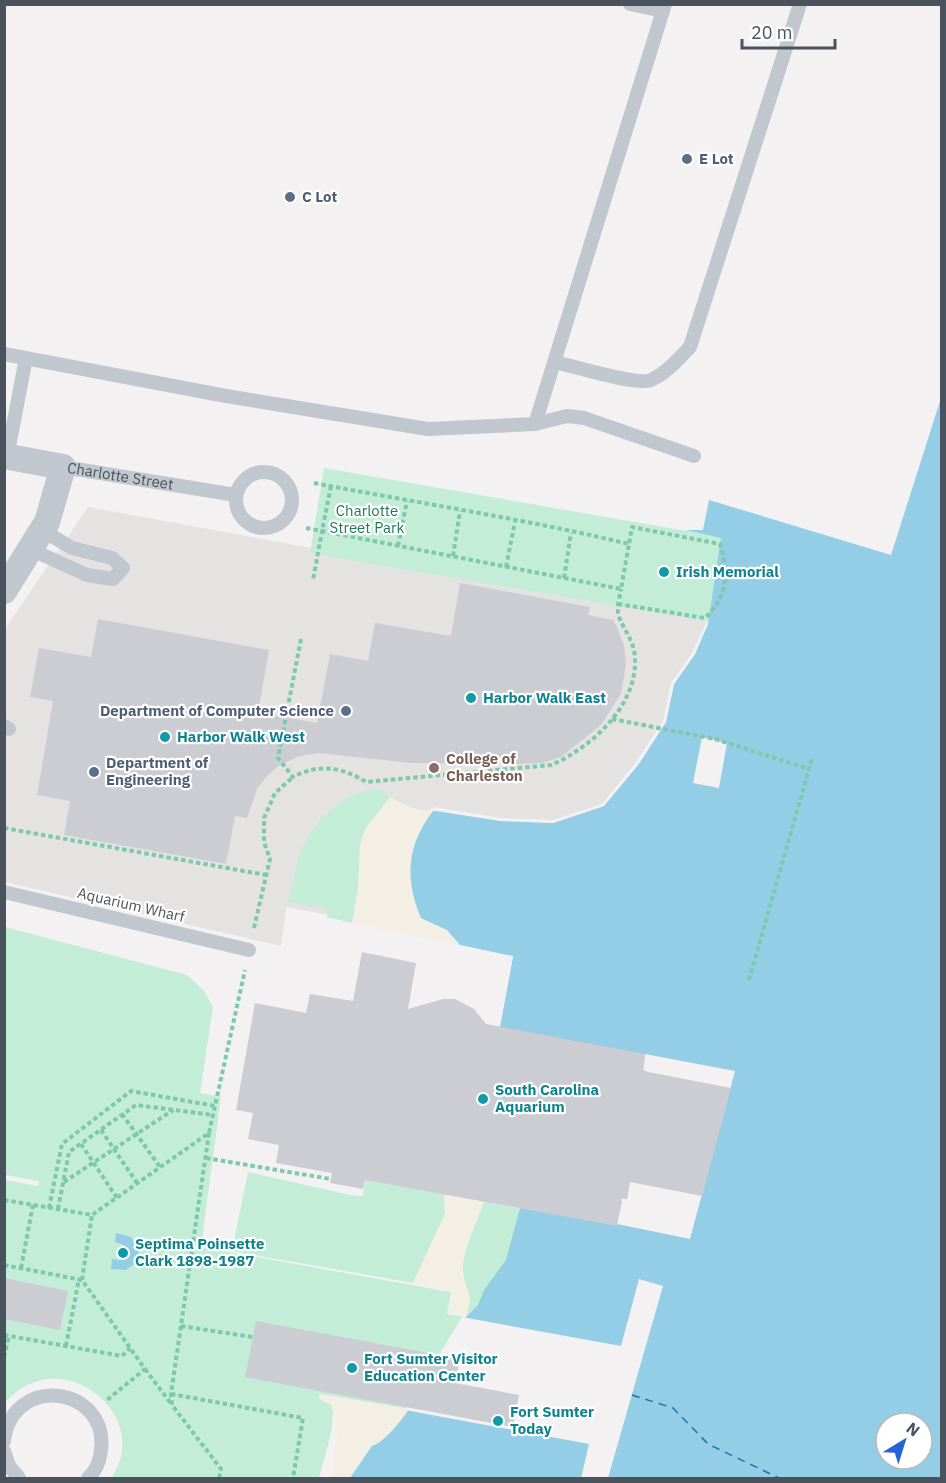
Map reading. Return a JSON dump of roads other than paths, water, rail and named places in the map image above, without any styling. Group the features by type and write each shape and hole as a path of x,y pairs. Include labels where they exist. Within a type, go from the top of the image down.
{"street":[{"name":"Charlotte Street","path":"6,457 63,467"},
{"path":"4,591 37,540 63,467"}],"lane":[{"path":"535,424 664,8 630,4"},
{"path":"555,362 626,379 649,381 670,368 690,346 800,4"},
{"path":"4,354 428,429 535,424 567,416 584,418 694,456"},
{"path":"6,457 26,358"},
{"name":"Charlotte Street","path":"63,467 236,495"},
{"path":"270,472 288,484 292,494 289,516 281,524 271,529 259,528 249,524 241,516 236,506 236,495 240,484 248,476 270,472"},
{"path":"37,540 112,558 123,568 113,579 87,575 37,540"},
{"name":"Aquarium Wharf","path":"4,892 249,950"},
{"path":"4,1441 6,1429 15,1412 31,1400 49,1395 68,1397 85,1407 90,1413 97,1422 102,1440 100,1459 88,1479"},
{"path":"4,1451 9,1466 19,1479"}],"water":[{"path":"941,398 941,1478 350,1478 372,1446 383,1440 396,1427 423,1389 466,1317 478,1305 484,1290 506,1260 520,1208 544,1212 496,1046 513,957 460,945 447,930 421,918 412,889 411,875 411,862 418,836 434,810 501,821 553,823 604,806 666,722 674,684 695,654 708,624 721,538 685,530 703,530 709,500 891,555"},
{"path":"116,1233 131,1237 139,1249 137,1262 126,1270 111,1269 112,1259 121,1260 128,1253 124,1245 115,1242"}],"place":[{"name":"E Lot","path":"687,159"},
{"name":"C Lot","path":"290,197"},
{"name":"Irish Memorial","path":"664,572"},
{"name":"Harbor Walk East","path":"471,698"},
{"name":"Department of Computer Science","path":"346,711"},
{"name":"Harbor Walk West","path":"165,737"},
{"name":"College of Charleston","path":"434,768"},
{"name":"Department of Engineering","path":"94,772"},
{"name":"South Carolina Aquarium","path":"483,1099"},
{"name":"Septima Poinsette Clark 1898-1987","path":"123,1253"},
{"name":"Fort Sumter Visitor Education Center","path":"352,1368"},
{"name":"Fort Sumter Today","path":"498,1421"}],"park label":[{"name":"Charlotte Street Park","path":"367,520"}]}
